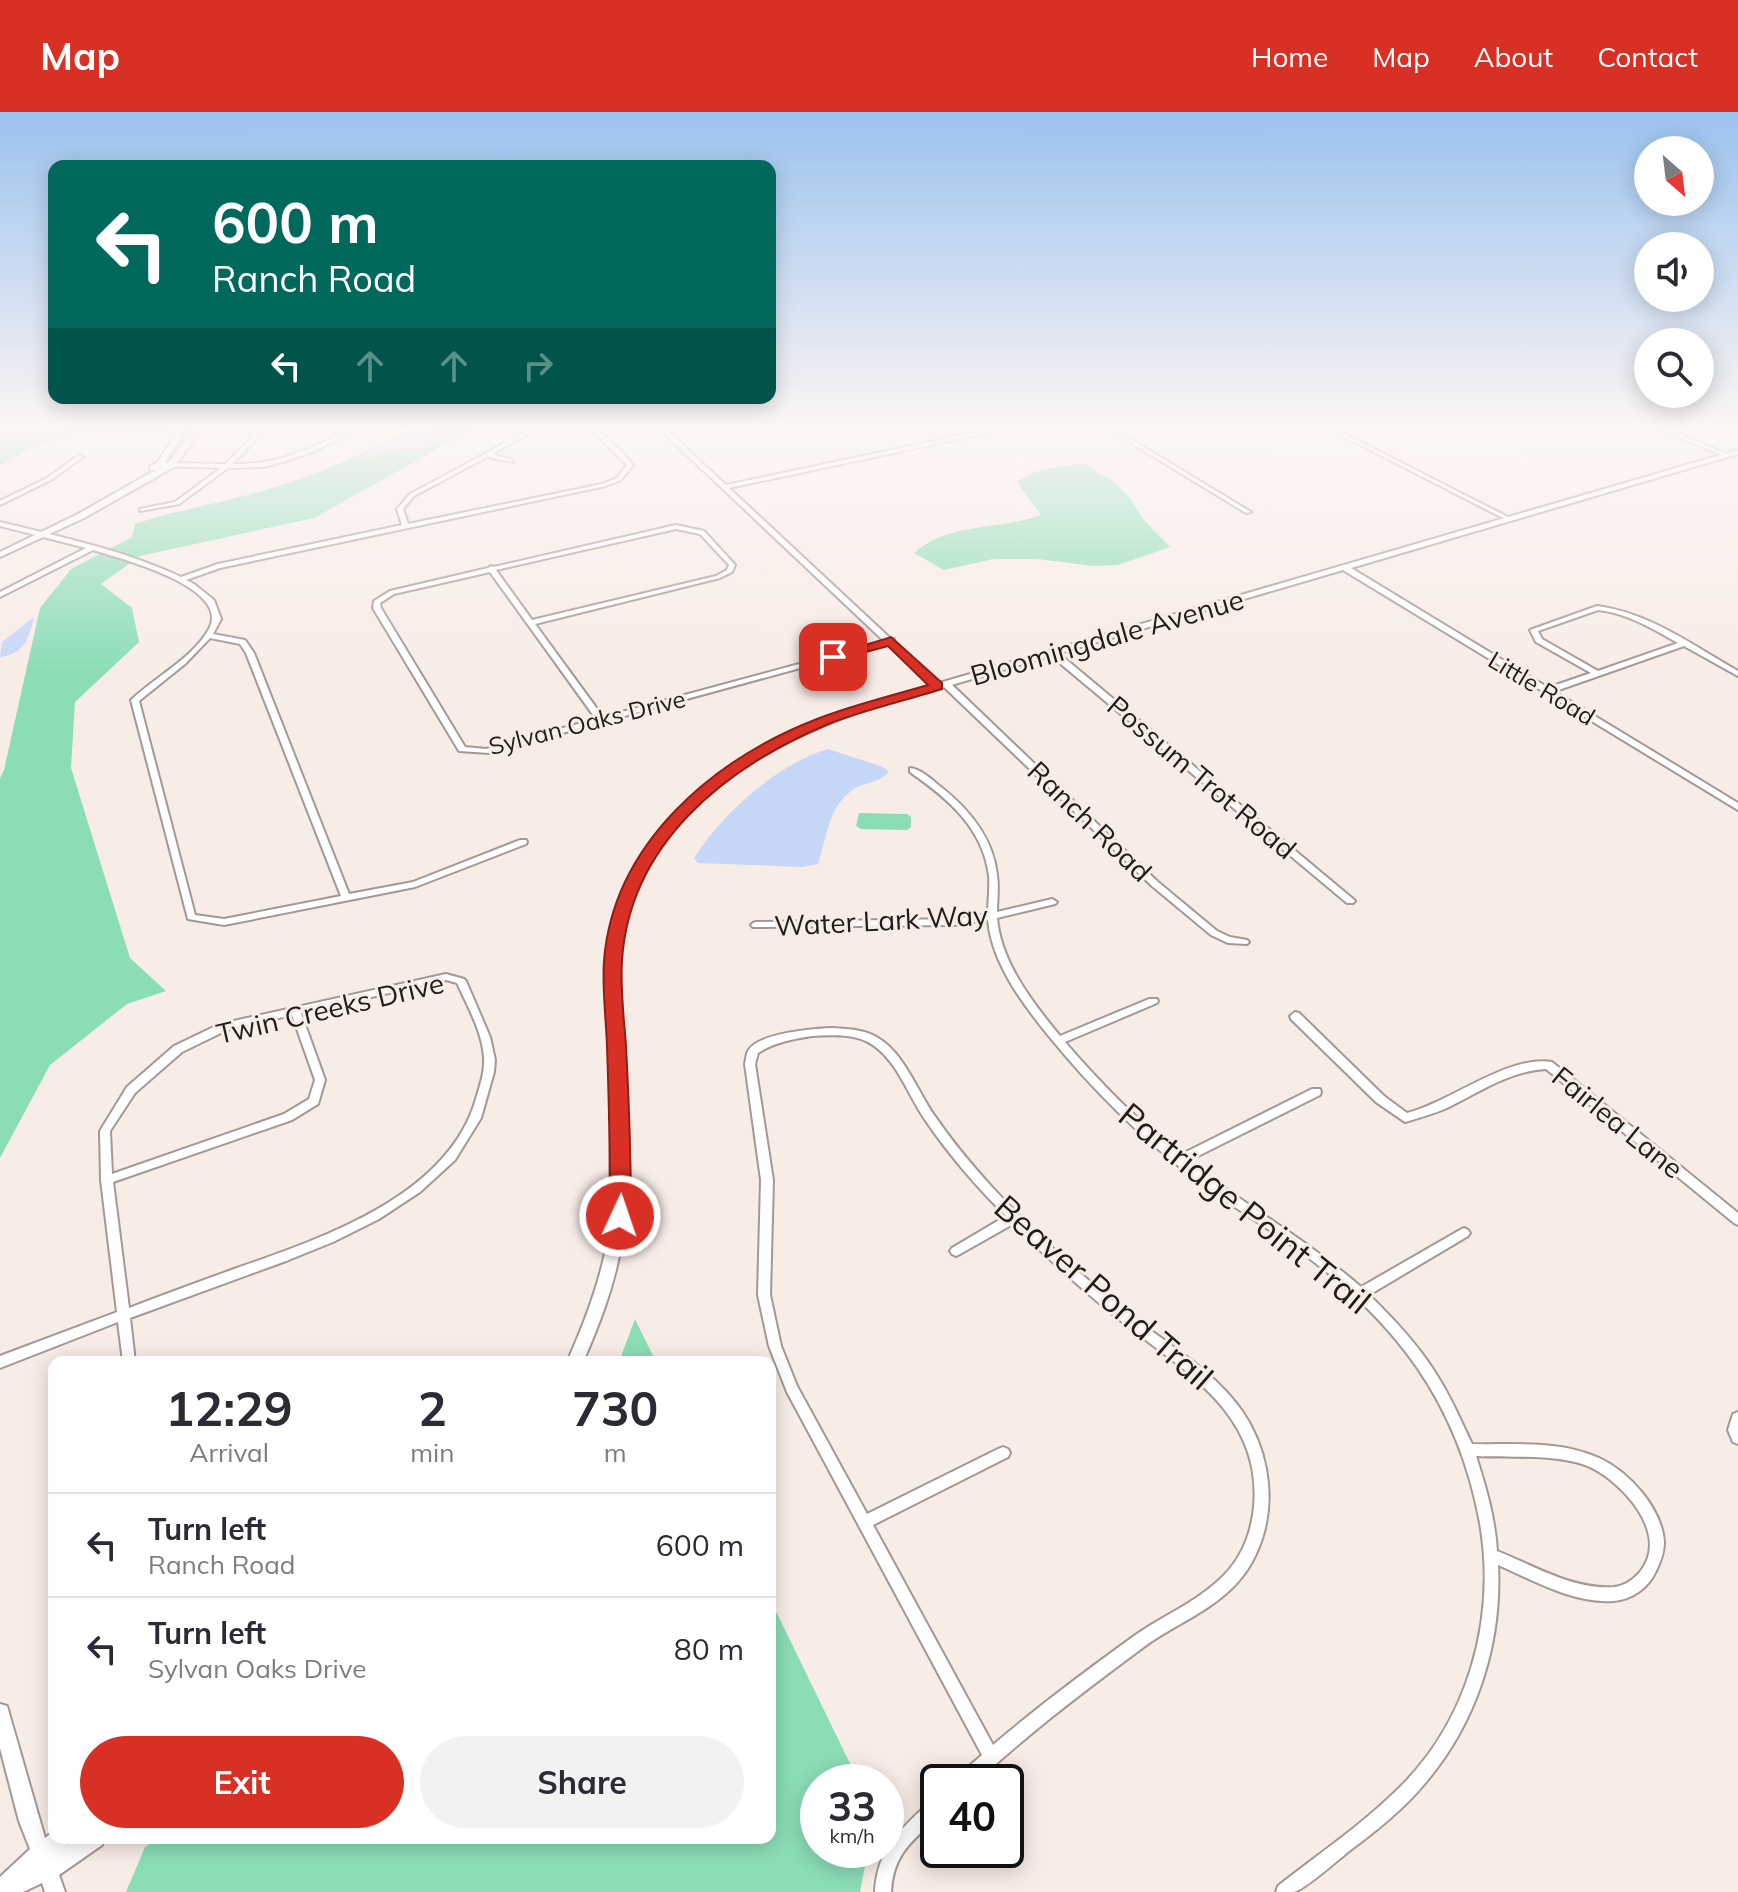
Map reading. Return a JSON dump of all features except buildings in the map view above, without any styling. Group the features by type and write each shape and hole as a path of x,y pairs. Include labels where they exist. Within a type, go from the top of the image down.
{"street":[{"path":"0,547 78,507"},
{"path":"0,555 92,507"},
{"path":"142,510 157,507"},
{"path":"401,507 401,517 406,527"},
{"path":"183,579 218,566 494,507"},
{"name":"Ranch Road","path":"748,507 1155,884 1214,933 1228,940 1244,942"},
{"path":"1240,507 1248,512"},
{"path":"1486,507 1509,519"},
{"name":"Bloomingdale Avenue","path":"577,1356 603,1291 620,1216 621,1150 613,961 621,912 639,869 659,838 711,784 751,756 822,722 1549,507"},
{"path":"0,524 145,563 183,579 214,604 217,617 210,636 135,700 191,917 224,922 415,884 523,842"},
{"name":"Sylvan Oaks Drive","path":"533,622 718,577 730,571 732,565 702,532 676,527 392,592 376,602 462,749 486,751 891,641"},
{"path":"0,595 91,548"},
{"path":"491,568 601,720"},
{"name":"Little Road","path":"1345,568 1738,807"},
{"path":"1597,673 1539,640 1534,630 1607,607 1627,614 1738,674"},
{"path":"210,636 242,642 250,653 346,898"},
{"path":"1547,691 1682,644"},
{"name":"Possum Trot Road","path":"1053,653 1350,901"},
{"name":"Partridge Point Trail","path":"913,770 944,792 977,827 988,849 993,877 991,917 1007,966 1059,1041 1105,1095 1181,1160 1322,1261 1360,1294 1419,1360 1447,1404 1468,1450 1483,1503 1493,1556 1489,1636 1477,1679 1452,1736 1433,1763 1392,1807 1284,1892"},
{"name":"Water Lark Way","path":"756,925 954,922 991,917 1052,902"},
{"name":"Twin Creeks Drive","path":"0,1362 123,1315 339,1235 379,1214 429,1177 467,1139 481,1108 490,1069 486,1039 461,981 446,977 224,1027 178,1049 131,1090 105,1131 107,1180 123,1315 128,1356"},
{"path":"1059,1041 1153,1001"},
{"path":"107,1180 288,1117 314,1101 320,1080 295,1010"},
{"name":"Fairlea Lane","path":"1295,1016 1380,1099 1405,1118 1426,1114 1524,1067 1548,1065 1738,1220"},
{"name":"Beaver Pond Trail","path":"983,1764 1146,1637 1221,1589 1254,1544 1261,1502 1257,1456 1237,1415 1223,1397 1101,1297 1014,1217 955,1151 885,1050 872,1039 842,1031 774,1039 753,1051 750,1064 767,1180 763,1278 771,1329 792,1388 991,1757"},
{"path":"1181,1160 1316,1092"},
{"path":"956,1251 1014,1217"},
{"path":"1360,1294 1464,1233"},
{"path":"1468,1450 1569,1455 1595,1463 1623,1483 1643,1505 1658,1533 1657,1559 1642,1582 1617,1594 1585,1593 1493,1556"},
{"path":"865,1522 1003,1453"},
{"path":"0,1713 43,1862 55,1892"},
{"path":"883,1892 884,1868 888,1857 920,1824"},
{"path":"43,1862 56,1844"},
{"path":"0,1891 43,1862 82,1844"}],"green space":[{"path":"198,507 334,507 314,518 140,556 101,584 132,608 139,642 75,702 71,768 130,958 166,991 127,1004 50,1065 0,1158 0,778 40,608 71,569 132,537 135,524"},
{"path":"1035,507 1135,507 1170,547 1118,565 993,559 944,570 914,553 942,536 958,531 1041,515"},
{"path":"859,813 907,814 911,817 911,827 907,830 861,829 856,826"},
{"path":"635,1319 653,1356 621,1356"},
{"path":"776,1611 850,1764 800,1764 800,1868 865,1868 860,1892 126,1892 145,1847 149,1844 776,1844"}],"water":[{"path":"34,617 20,649 0,657 2,642"},
{"path":"828,749 883,767 889,772 845,796 830,823 818,864 802,867 698,863 694,858 706,841 752,793 789,766"}],"route":[{"path":"620,1216 622,1179 613,961 621,912 645,858 666,828 692,801 751,756 822,722 937,686 891,641 833,657"}]}
